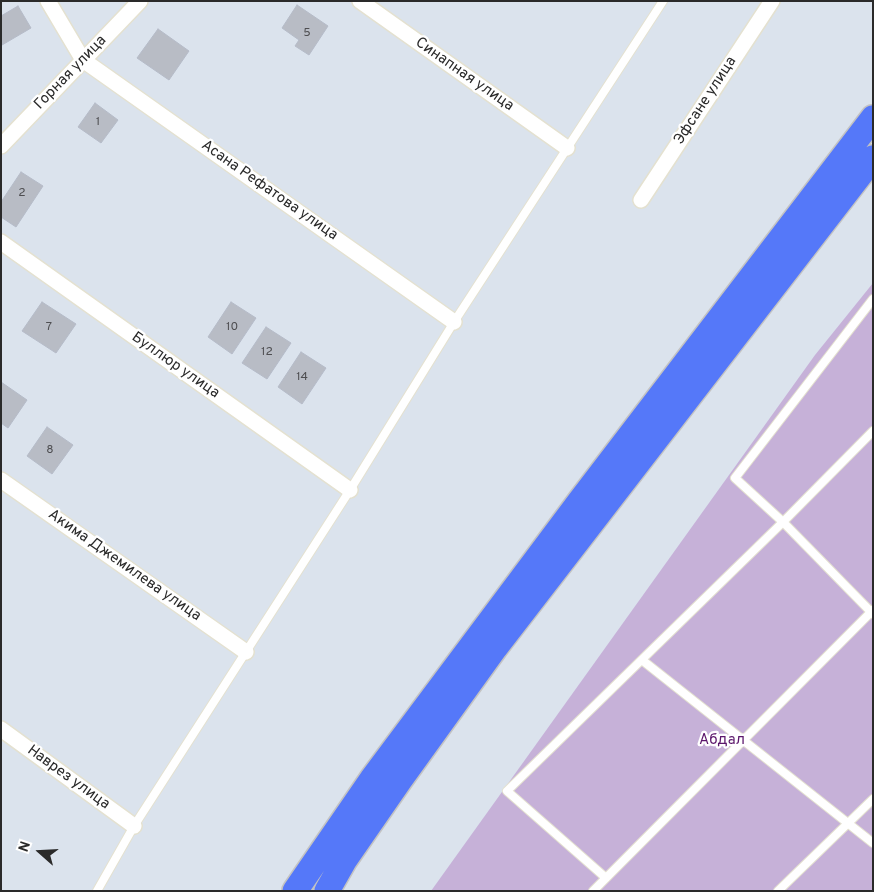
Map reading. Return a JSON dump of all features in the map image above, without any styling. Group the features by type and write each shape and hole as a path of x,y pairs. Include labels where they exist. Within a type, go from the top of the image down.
{"main road":[{"path":"295,891 383,763 580,501 873,118"},
{"path":"327,891 344,861 394,788 495,648 873,158"}],"street":[{"path":"48,1 83,60"},
{"name":"Горная улица","path":"1,146 140,1"},
{"name":"Синапная улица","path":"360,1 567,148"},
{"name":"Эфсане улица","path":"641,200 772,1"},
{"name":"Асана Рефатова улица","path":"83,60 454,322"},
{"name":"Буллюр улица","path":"1,242 350,490"},
{"name":"Акима Джемилева улица","path":"1,480 246,652"},
{"name":"Наврез улица","path":"1,729 134,826"}],"lane":[{"path":"97,891 134,826 350,490 454,322 663,1"},
{"path":"593,891 872,612 783,522 735,478 873,299"},
{"path":"606,878 507,791 783,522 873,431"},
{"path":"642,660 873,843"},
{"path":"778,891 873,799"}],"green space":[{"name":"Абдал","path":"873,283 873,891 431,891 815,355"}],"building":[{"path":"297,5 328,26 309,55 295,46 299,40 282,28"},
{"path":"18,6 31,28 2,45 1,16"},
{"path":"158,29 189,51 169,80 137,58"},
{"path":"95,103 118,120 101,143 78,127"},
{"path":"21,172 43,186 16,227 1,217 1,202"},
{"path":"42,302 76,324 56,353 22,331"},
{"path":"231,302 256,318 232,354 208,337"},
{"path":"266,327 291,343 267,379 242,363"},
{"path":"301,352 326,368 302,404 278,387"},
{"path":"1,382 27,400 8,428 1,423"},
{"path":"47,427 73,445 52,474 27,456"}]}
